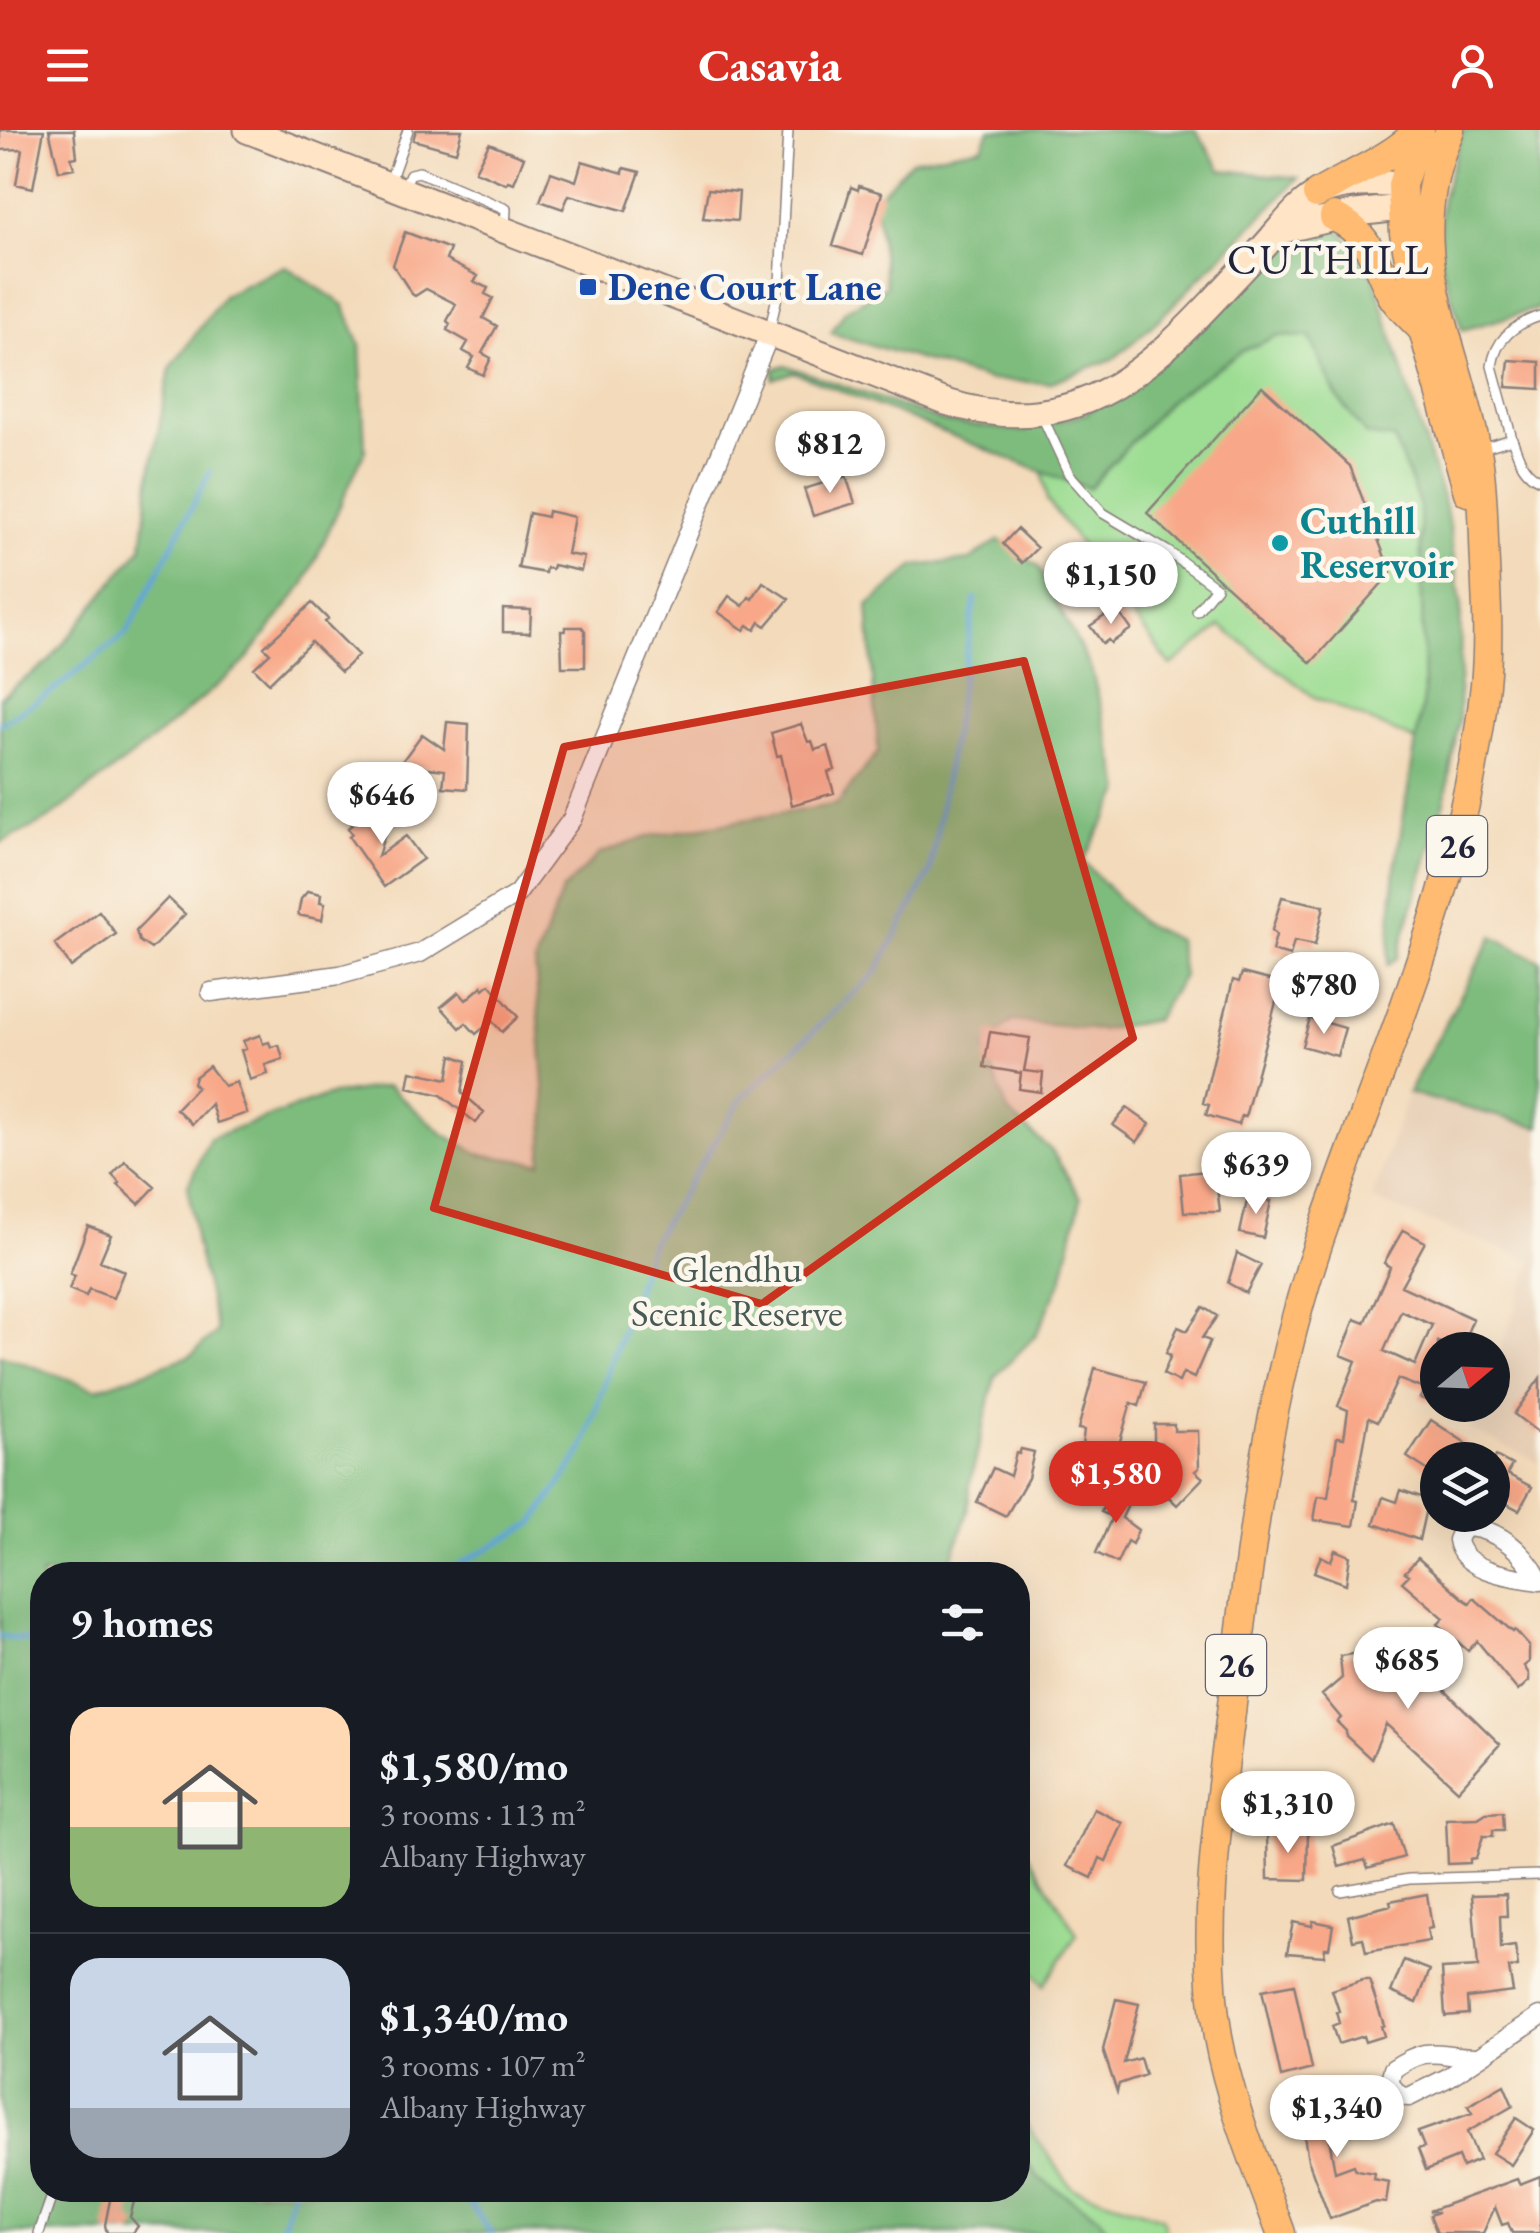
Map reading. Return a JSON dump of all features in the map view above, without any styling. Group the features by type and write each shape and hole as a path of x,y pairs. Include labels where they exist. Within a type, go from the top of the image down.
{"main road":[{"path":"247,130 769,335 972,410 1009,415 1041,414 1099,396 1145,368 1317,194 1393,154 1420,130"},
{"name":"26","path":"1420,130 1402,197 1422,330 1484,556"},
{"name":"26","path":"1281,2233 1218,2040 1212,1988 1214,1856 1240,1628 1270,1419 1317,1248 1414,983 1460,837 1479,743 1488,662 1484,514 1476,450 1428,255 1428,206 1450,130"},
{"path":"1317,194 1375,182 1402,197"},
{"path":"1278,232 1402,197"},
{"path":"1334,218 1363,237 1378,261 1390,294 1422,330"}],"street":[{"path":"211,992 340,975 420,954 516,894 572,819 769,335"},
{"path":"1476,2056 1540,2016"}],"lane":[{"path":"395,189 408,130"},
{"path":"769,335 780,283 788,130"},
{"path":"1540,316 1512,329 1494,353 1492,366 1522,466 1540,480"},
{"path":"1041,414 1069,474 1102,513 1167,551 1216,587 1197,611"},
{"path":"1476,450 1512,440"},
{"path":"1340,1890 1409,1879 1540,1875"},
{"path":"39,2233 50,2202"}],"highlighted area":[{"path":"1024,661 1133,1038 762,1304 434,1208 564,747"}],"shaded area":[{"path":"1408,1093 1540,1127 1540,1463 1510,1448 1510,1442 1497,1442 1470,1429 1473,1422 1510,1422 1510,1332 1506,1332 1533,1261 1372,1200"}],"green space":[{"path":"989,130 1196,130 1221,170 1299,178 1115,358 1049,383 988,380 831,333 845,311 886,286 875,199 912,160 982,147"},
{"path":"1463,130 1540,130 1540,308 1462,330 1439,257 1441,201"},
{"path":"1342,231 1374,278 1447,514 1461,603 1459,720 1445,801 1397,958 1388,965 1395,868 1424,693 1420,506 1394,439 1366,435 1336,395 1310,337 1277,336 1242,351 1171,399 1089,488 794,372 773,379 774,369 785,365 945,422 1023,431 1087,413 1285,238"},
{"path":"285,266 344,305 360,345 365,450 305,583 243,664 47,820 0,843 0,697 48,662 142,547 170,369 224,295"},
{"path":"1277,336 1310,337 1336,395 1394,439 1420,506 1424,693 1416,741 1314,697 1221,626 1171,666 1047,500 1042,472 1089,488 1171,399 1242,351"},
{"name":"Glendhu Scenic Reserve","path":"999,540 1038,566 1091,669 1122,790 1083,861 1140,922 1177,940 1183,976 1155,1020 1100,1030 1012,1021 984,1046 1008,1112 1052,1151 1081,1198 1062,1280 1036,1335 995,1377 970,1483 968,1511 951,1562 30,1562 30,2202 1030,2202 1030,2165 1039,2178 1099,2217 1109,2233 0,2233 0,1355 97,1389 190,1356 217,1332 196,1244 188,1185 210,1138 327,1096 388,1086 443,1134 482,1155 541,1163 546,1112 535,962 562,891 599,854 650,836 837,804 878,752 868,606 915,566 970,560"},
{"path":"1493,936 1540,961 1540,1127 1408,1093"},
{"path":"1030,1858 1077,1934 1044,1985 1030,1969"},
{"path":"1030,2130 1072,2188 1162,2218 1166,2233 1030,2233 1021,2202 1030,2202"}],"building":[{"path":"0,130 44,130 33,188 16,184 22,149 0,150"},
{"path":"49,130 74,130 74,168 59,171"},
{"path":"416,130 462,130 456,152 413,140"},
{"path":"489,143 524,157 514,183 506,184 475,171"},
{"path":"582,161 623,173 624,168 640,172 626,211 569,195 563,209 540,201 551,172 576,181"},
{"path":"859,186 882,193 863,255 833,246 851,187 858,190"},
{"path":"708,189 739,192 737,221 703,218"},
{"path":"405,232 450,249 446,260 478,276 474,282 488,288 485,294 493,298 483,318 497,326 482,353 491,358 483,375 468,368 474,357 463,351 468,342 447,330 456,304 426,289 415,296 393,265"},
{"path":"1509,360 1540,362 1540,389 1506,387"},
{"name":"Cuthill Reservoir","path":"1262,386 1350,466 1391,573 1311,663 1147,513"},
{"path":"814,416 841,423 833,453 806,445"},
{"path":"846,476 855,503 813,516 804,489"},
{"path":"548,511 574,517 567,554 584,557 581,571 553,565 545,573 518,568 529,513 547,517"},
{"path":"1017,529 1037,548 1022,563 1003,544"},
{"path":"763,582 789,599 766,626 760,622 755,630 748,625 744,630 718,612 729,596 743,606"},
{"path":"312,603 358,655 341,672 311,642 269,683 254,668 270,653 264,647"},
{"path":"1116,608 1131,629 1103,644 1090,626"},
{"path":"503,609 531,610 530,633 503,632"},
{"path":"565,627 582,627 585,631 585,667 562,667 561,631"},
{"path":"447,722 469,724 467,789 443,787 445,770 421,767 417,774 401,763 422,734 444,749"},
{"path":"801,724 815,750 828,746 835,770 828,772 834,793 792,805 781,755 777,756 771,733"},
{"path":"372,809 391,814 378,856 406,836 423,859 384,887 349,837 352,834 348,828"},
{"path":"308,891 321,894 320,902 325,903 322,920 298,915 301,899"},
{"path":"1282,897 1324,906 1315,945 1294,941 1290,956 1272,951 1276,935 1272,930"},
{"path":"168,898 185,914 151,949 139,941 136,931"},
{"path":"99,911 116,934 71,967 55,944"},
{"path":"1242,973 1277,982 1275,990 1279,991 1245,1117 1241,1116 1239,1125 1206,1115 1209,1105 1203,1103 1233,980 1239,982"},
{"path":"490,984 518,1017 502,1032 492,1021 476,1034 466,1023 460,1028 441,1007 459,992 466,1000"},
{"path":"1310,1018 1345,1028 1337,1056 1302,1046"},
{"path":"990,1032 1030,1038 1024,1071 1043,1073 1041,1092 1019,1089 1021,1073 984,1067"},
{"path":"260,1035 263,1044 279,1045 283,1059 265,1065 268,1074 250,1080 241,1050 246,1049 243,1041"},
{"path":"452,1055 467,1061 462,1093 484,1112 476,1123 441,1095 408,1087 411,1071 448,1079"},
{"path":"209,1066 224,1086 236,1082 247,1113 217,1123 211,1104 192,1124 176,1109 197,1087 193,1083 195,1077"},
{"path":"1127,1108 1150,1124 1137,1142 1113,1125"},
{"path":"125,1161 155,1187 139,1204 112,1175"},
{"path":"1215,1170 1220,1212 1184,1212 1180,1174"},
{"path":"1248,1196 1271,1201 1263,1238 1240,1233"},
{"path":"88,1226 111,1235 100,1261 124,1271 113,1298 89,1289 86,1296 69,1289 75,1276 70,1274"},
{"path":"1403,1230 1425,1242 1401,1286 1473,1319 1468,1332 1429,1332 1432,1325 1401,1311 1384,1351 1415,1365 1420,1353 1420,1387 1398,1379 1378,1421 1369,1417 1354,1500 1358,1501 1354,1526 1314,1520 1318,1496 1328,1497 1337,1437 1344,1438 1348,1410 1338,1406 1356,1361 1341,1355 1355,1319 1365,1323 1390,1267 1384,1263"},
{"path":"1237,1253 1261,1265 1246,1293 1228,1283"},
{"path":"1203,1307 1217,1316 1202,1338 1210,1341 1194,1378 1183,1373 1179,1382 1163,1374 1171,1355 1166,1353 1178,1327 1187,1331"},
{"path":"1095,1368 1146,1382 1139,1406 1131,1403 1116,1455 1112,1454 1110,1462 1081,1454 1084,1430 1078,1429"},
{"path":"1540,1378 1540,1434 1514,1414"},
{"path":"1430,1422 1464,1442 1420,1442 1420,1465 1407,1457"},
{"path":"1154,1424 1174,1424 1174,1431 1198,1431 1199,1468 1195,1471 1203,1478 1177,1505 1151,1480 1162,1465 1161,1443 1154,1443"},
{"path":"1021,1449 1034,1452 1028,1478 1006,1516 977,1502 993,1468 1010,1476 1016,1453"},
{"path":"1510,1476 1532,1487 1519,1510 1510,1506"},
{"path":"1113,1487 1132,1496 1122,1518 1138,1530 1132,1544 1127,1541 1117,1563 1096,1553 1112,1517 1101,1512"},
{"path":"1401,1490 1420,1497 1419,1540 1374,1524 1383,1497 1397,1502"},
{"path":"1335,1550 1350,1556 1346,1584 1314,1572 1321,1556 1331,1561"},
{"path":"1418,1558 1465,1600 1470,1603 1474,1598 1515,1630 1529,1646 1529,1662 1524,1666 1529,1681 1518,1691 1477,1641 1468,1651 1438,1624 1444,1618 1402,1582 1409,1575 1405,1572"},
{"path":"1390,1637 1500,1744 1458,1790 1386,1724 1371,1759 1346,1736 1337,1722 1341,1718 1322,1695 1342,1678 1340,1656 1375,1650"},
{"path":"1094,1809 1123,1823 1106,1861 1100,1858 1092,1878 1067,1866"},
{"path":"1503,1812 1504,1830 1493,1830 1493,1836 1483,1836 1476,1858 1470,1859 1470,1863 1448,1864 1446,1819"},
{"path":"1394,1824 1404,1857 1368,1868 1365,1860 1339,1867 1333,1846"},
{"path":"1308,1831 1307,1880 1268,1879 1267,1834"},
{"path":"1427,1894 1432,1928 1427,1929 1429,1941 1366,1952 1363,1938 1353,1940 1348,1916 1391,1905 1390,1901"},
{"path":"1506,1894 1507,1916 1500,1916 1501,1948 1515,1946 1518,1967 1509,1968 1513,1992 1467,1998 1468,2014 1445,2016 1442,1969 1478,1967 1472,1895"},
{"path":"1313,1921 1333,1925 1324,1956 1287,1953 1293,1922 1312,1926"},
{"path":"1404,1960 1430,1970 1417,2003 1391,1992"},
{"path":"1369,1980 1384,2036 1365,2042 1363,2036 1338,2044 1332,2026 1339,2023 1339,2011 1332,1990"},
{"path":"1294,1984 1312,2069 1281,2077 1262,1990"},
{"path":"1116,1999 1139,2004 1124,2063 1140,2058 1145,2075 1119,2084 1117,2092 1103,2050"},
{"path":"1504,2085 1513,2106 1467,2132 1479,2160 1462,2167 1458,2157 1426,2170 1418,2149 1424,2147 1418,2132 1472,2113 1468,2106"},
{"path":"1342,2101 1353,2109 1356,2127 1353,2134 1329,2138 1335,2172 1354,2165 1356,2170 1374,2173 1373,2179 1389,2182 1386,2203 1376,2202 1330,2219 1294,2109"},
{"path":"1516,2118 1534,2130 1511,2165 1492,2153"},
{"path":"1540,2176 1540,2233 1512,2233 1508,2223 1502,2225 1495,2207 1483,2233 1437,2233 1430,2215 1438,2212 1429,2211 1517,2179 1520,2184"},
{"path":"110,2202 134,2202 130,2217 138,2226 133,2233 107,2233"}],"waterway":[{"path":"0,724 51,692 127,633 210,472"},
{"path":"464,1562 534,1523 582,1452 650,1245 742,1098 876,973 930,872 975,599"},
{"path":"0,1636 30,1641"},
{"path":"280,2233 289,2202"},
{"path":"469,2202 491,2233"}],"place":[{"name":"Dene Court Lane","path":"588,287"},
{"name":"Cuthill Reservoir","path":"1280,543"}],"district":[{"name":"CUTHILL","path":"1329,259"}]}
